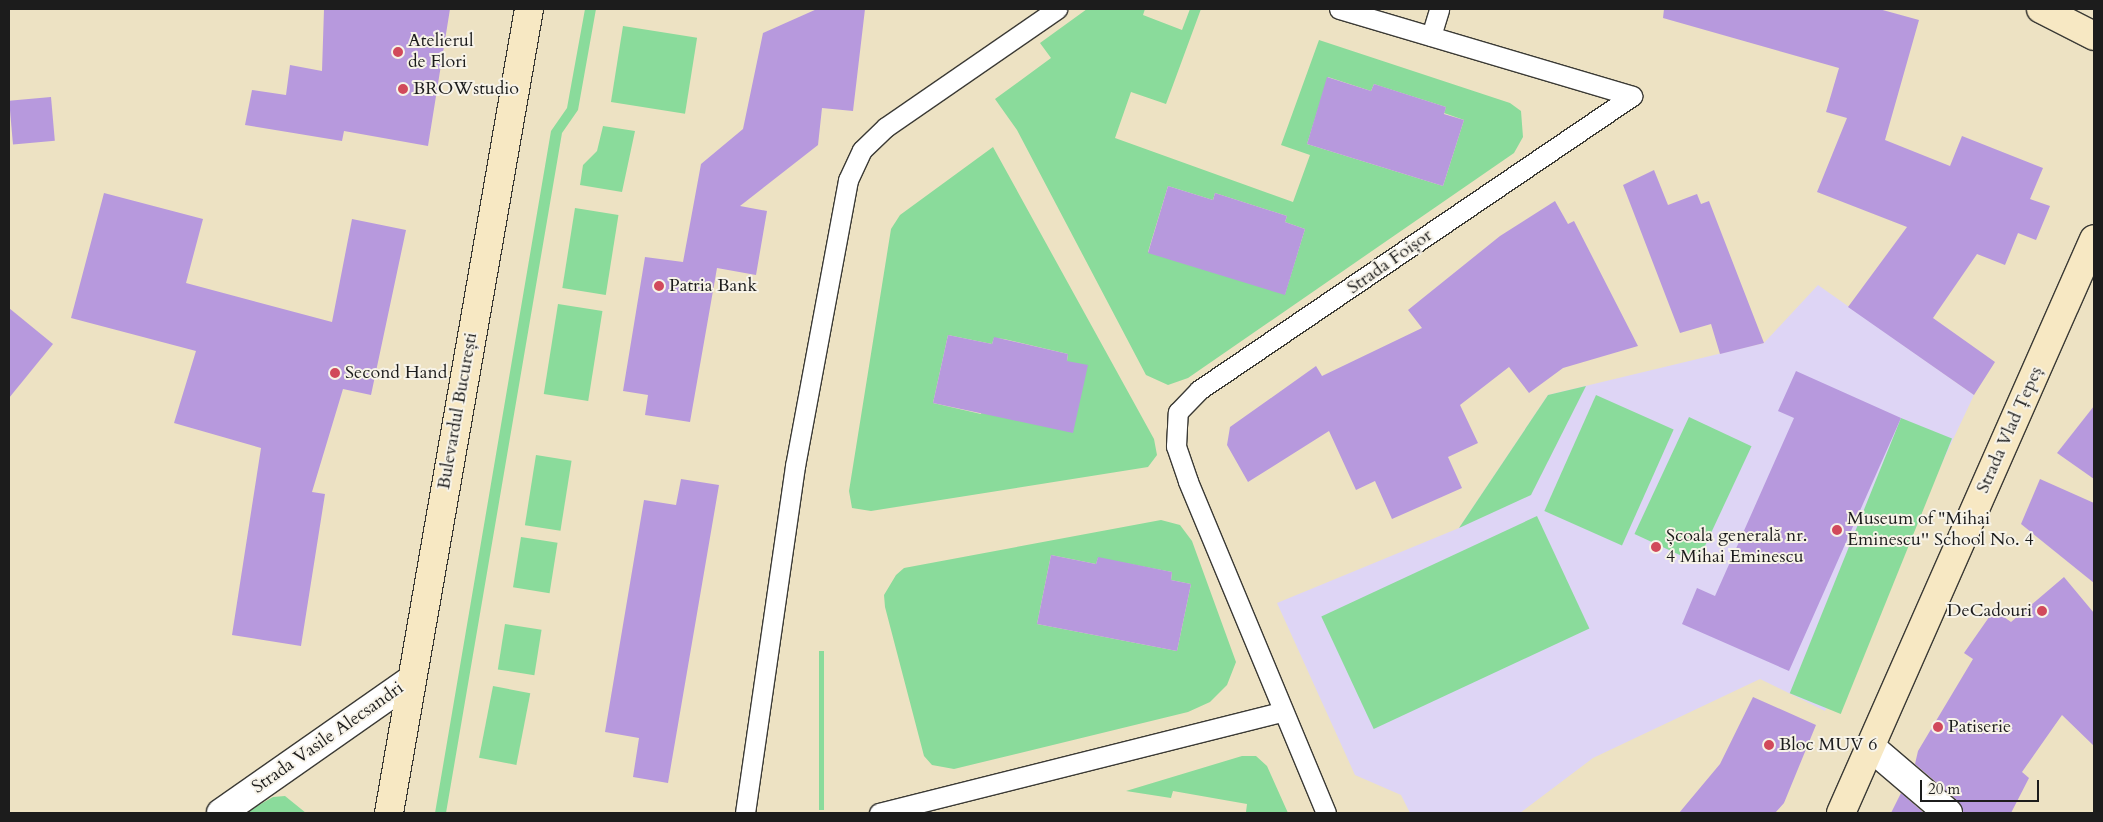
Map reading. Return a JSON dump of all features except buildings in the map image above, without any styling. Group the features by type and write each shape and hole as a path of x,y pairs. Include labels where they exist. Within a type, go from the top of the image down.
{"main road":[{"name":"Bulevardul București","path":"389,813 529,9"},
{"path":"2041,9 2094,36"},
{"name":"Strada Vlad Țepeș","path":"1841,813 1872,748 2094,239"}],"street":[{"name":"Strada Vasile Alecsandri","path":"222,813 411,680"},
{"path":"1872,748 1948,813"}],"lane":[{"path":"745,813 795,466 848,180 862,150 886,126 1057,9"},
{"path":"1339,9 1431,36 1439,9"},
{"name":"Strada Foișor","path":"1280,712 1176,446 1178,412 1199,390 1632,96 1431,36"},
{"path":"879,813 1280,712 1326,813"}],"shaded area":[{"name":"Școala generală nr. 4 Mihai Eminescu","path":"1818,285 1974,395 1825,711 1760,679 1593,758 1520,813 1410,813 1401,795 1355,775 1277,603 1459,528 1548,395 1764,343"}],"green space":[{"path":"585,9 596,9 578,110 562,133 446,813 435,813 551,131 567,108"},
{"path":"1087,9 1145,9 1143,15 1182,30 1190,9 1201,9 1166,104 1131,92 1115,138 1293,202 1310,155 1281,145 1319,40 1510,103 1521,111 1523,137 1514,153 1188,378 1168,385 1146,375 1017,130 995,99 1051,58 1040,43","holes":["1328,77 1371,91 1374,84 1446,107 1444,113 1464,120 1443,186 1307,144","1168,186 1213,200 1215,193 1287,216 1285,222 1305,229 1285,294 1148,252"]},
{"path":"623,26 697,38 685,114 611,102"},
{"path":"603,126 635,131 622,192 580,185 583,165 597,151"},
{"path":"993,147 1154,439 1157,455 1148,467 871,511 852,508 849,491 891,229 900,215","holes":["948,335 992,344 994,338 1004,339 1068,354 1067,361 985,399 981,414 933,403"]},
{"path":"575,208 618,215 606,295 562,288"},
{"path":"558,304 602,311 588,401 544,394"},
{"path":"1586,386 1531,495 1459,528 1548,395"},
{"path":"1596,395 1674,430 1622,546 1544,511"},
{"path":"1689,417 1752,446 1697,563 1634,534"},
{"path":"1901,418 1952,439 1841,714 1790,693"},
{"path":"536,455 572,461 560,531 525,525"},
{"path":"1537,516 1589,628 1374,729 1321,617"},
{"path":"1161,520 1180,525 1192,541 1236,662 1227,685 1210,702 1188,712 954,769 932,765 924,756 885,607 884,595 896,575 904,568","holes":["1051,555 1096,564 1098,558 1172,572 1171,580 1191,584 1177,651 1037,624"]},
{"path":"521,537 558,543 550,593 513,587"},
{"path":"505,624 542,630 534,675 498,669"},
{"path":"819,651 824,651 824,810 819,810"},
{"path":"493,686 530,693 516,765 479,758"},
{"path":"1242,756 1256,756 1267,766 1288,813 1246,812 1247,804 1173,791 1171,798 1126,791"},
{"path":"285,796 306,813 245,813 273,797"}],"place":[{"name":"Atelierul de Flori","path":"398,52"},
{"name":"BROWstudio","path":"403,89"},
{"name":"Patria Bank","path":"659,286"},
{"name":"Second Hand","path":"335,373"},
{"name":"Museum of \"Mihai Eminescu'' School No. 4","path":"1837,530"},
{"name":"Școala generală nr. 4 Mihai Eminescu","path":"1656,547"},
{"name":"DeCadouri","path":"2042,611"},
{"name":"Patiserie","path":"1938,727"},
{"name":"Bloc MUV 6","path":"1769,745"}]}
